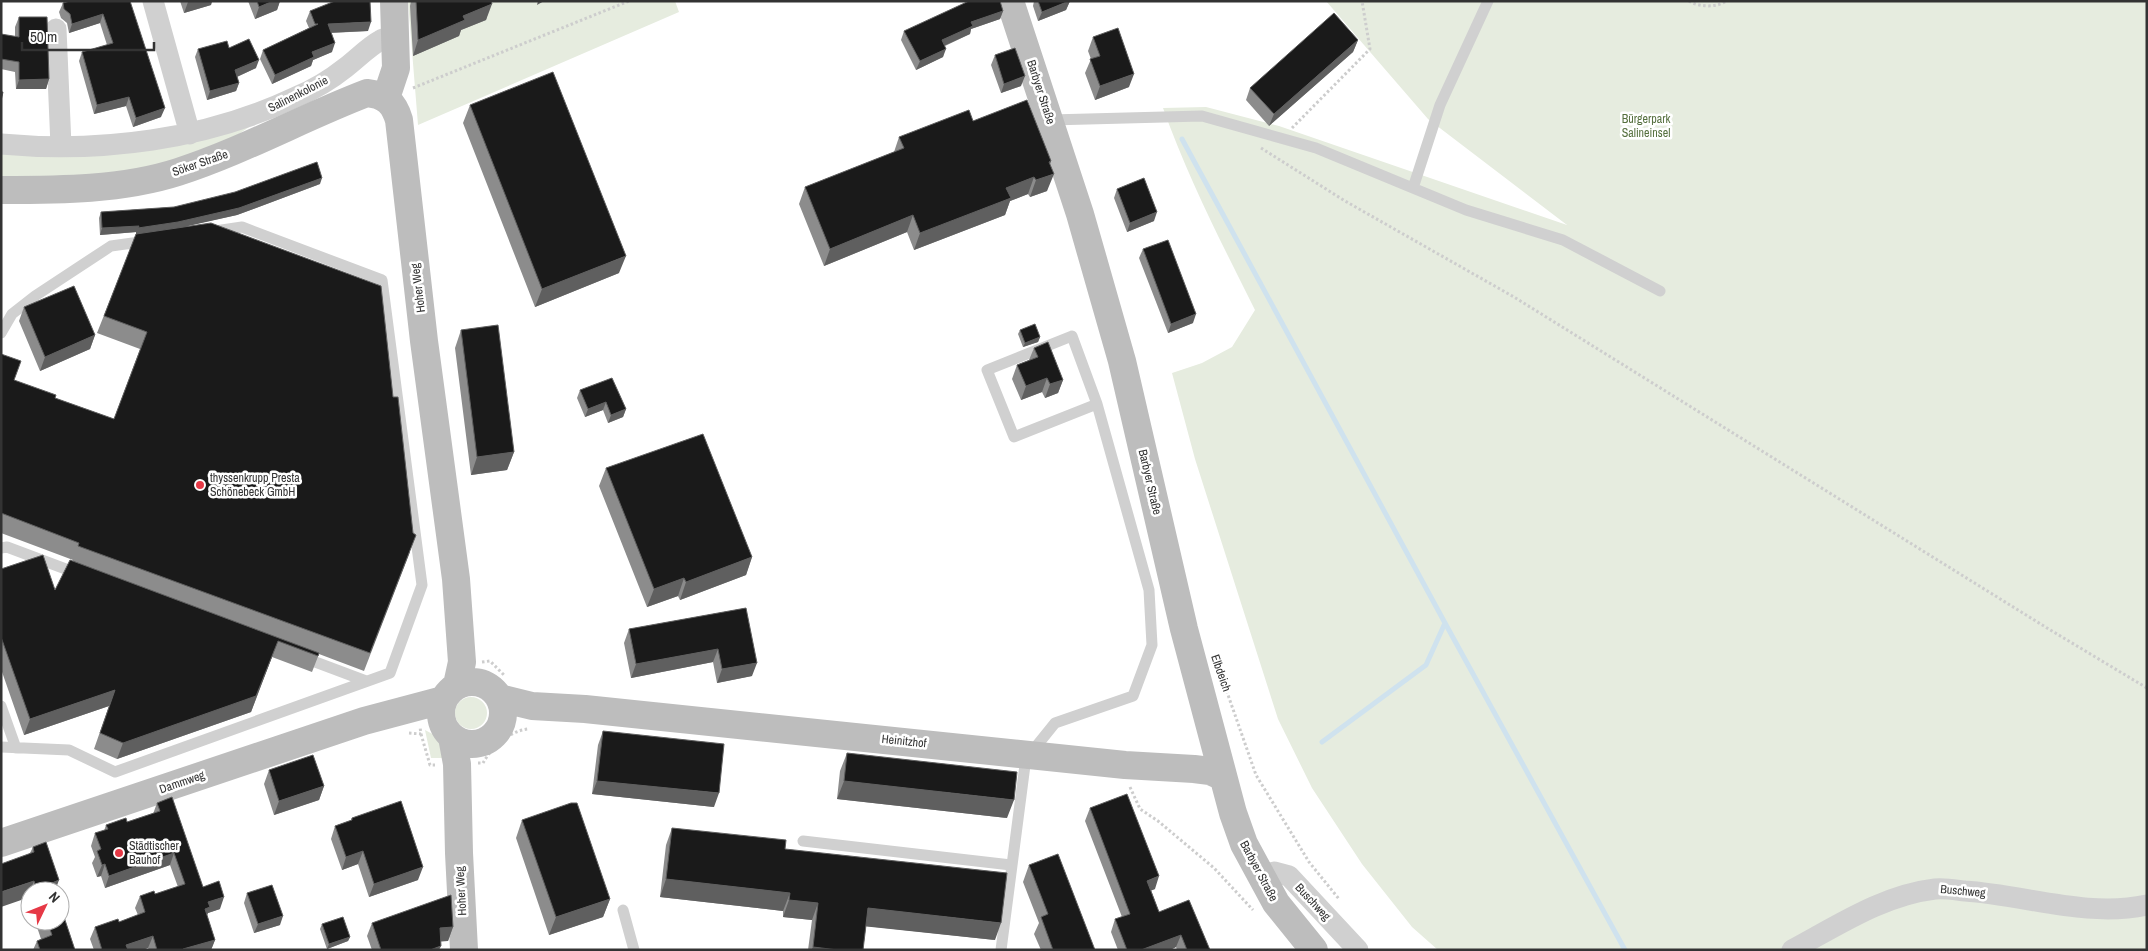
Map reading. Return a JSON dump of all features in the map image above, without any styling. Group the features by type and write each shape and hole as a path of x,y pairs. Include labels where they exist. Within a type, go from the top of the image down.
{"street":[{"path":"153,1 190,134"},
{"path":"386,98 396,68 394,1"},
{"name":"Barbyer Straße","path":"1010,1 1080,214 1122,362 1184,629 1221,776 1244,844 1260,876 1276,903 1314,950"},
{"path":"56,29 61,146"},
{"name":"Salinenkolonie","path":"1,144 61,146 139,142 190,134 232,123 296,97 343,70 382,38 395,38"},
{"name":"Söker Straße","path":"1,190 65,190 124,184 177,173 235,151 368,93 386,98"},
{"name":"Hoher Weg","path":"386,98 395,107 399,120 424,342 456,579 462,662 450,693"},
{"name":"Hoher Weg","path":"456,579 471,614 478,665 492,692"},
{"path":"466,682 476,682 492,692 503,714 485,745 462,743 439,734 441,715 450,693 466,682"},
{"name":"Heinitzhof","path":"492,692 532,706 585,708 1124,765 1194,768 1210,771 1221,776"},
{"name":"Dammweg","path":"1,844 450,693"},
{"name":"Heinitzhof","path":"485,745 527,718 585,708"},
{"name":"Dammweg","path":"364,721 420,723 439,734"},
{"name":"Hoher Weg","path":"439,734 457,764 464,950"},
{"name":"Hoher Weg","path":"459,832 485,745"},
{"name":"Buschweg","path":"1260,876 1274,872 1289,876 1358,950"},
{"name":"Buschweg","path":"1792,950 1883,902 1936,889 1983,892 2044,903 2092,908 2134,908 2147,905"}],"lane":[{"path":"1413,188 1440,105 1488,1"},
{"path":"1050,120 1202,116 1316,148 1466,210 1563,240 1660,291"},
{"path":"1,747 69,750 114,772 390,673 422,585 382,280 242,227 204,233"},
{"path":"1,333 12,314 35,296 110,246 157,239"},
{"path":"1001,950 1025,765 1030,754 1055,723 1133,696 1152,645 1149,590 1097,404 1072,336 986,370 1014,438 1097,404"},
{"path":"1,548 7,547 90,578"},
{"path":"292,654 366,681"},
{"path":"1,706 16,748"},
{"path":"803,841 1011,865"},
{"path":"624,910 634,950"}],"path":[{"path":"386,98 629,1"},
{"path":"1281,139 1370,49 1362,1"},
{"path":"1689,1 1695,5 1721,5 1726,1"},
{"path":"1244,128 1264,150 1345,201 1514,297 2147,688"},
{"name":"Elbdeich","path":"1218,665 1256,775 1309,862 1345,906"},
{"path":"485,745 483,763 488,753 510,734 522,729 532,728"},
{"path":"430,765 439,734"},
{"path":"1129,786 1140,809 1158,820 1214,868 1258,916"}],"green space":[{"path":"408,1 675,1 679,12 418,125"},
{"name":"Bürgerpark Salineinsel","path":"1326,1 2147,1 2147,950 1438,950 1412,927 1362,864 1312,788 1278,719 1195,459 1172,373 1202,363 1232,347 1255,310 1194,185 1163,108 1206,107 1279,126 1567,225 1428,119"},
{"path":"252,125 220,147 139,170 90,176 1,178 1,152"},
{"path":"471,697 477,698 482,702 486,707 486,719 482,724 477,728 471,729 465,728 460,724 456,719 455,713 456,707 460,702 465,698"},
{"path":"425,730 440,738 450,758 431,758"}],"building":[{"path":"70,1 130,1 165,108 136,118 129,97 97,105 82,52 113,43 103,14 72,24 70,14 64,9 63,3"},
{"path":"257,1 273,1 259,7"},
{"path":"335,1 370,1 371,22 328,24 335,43 312,52 314,57 275,75 263,50 318,24 315,24 310,11"},
{"path":"416,1 491,1 492,4 463,16 465,20 418,40"},
{"path":"969,1 1000,1 1003,11 971,22 973,26 942,40 946,49 920,61 904,31"},
{"path":"1038,1 1069,1 1042,12"},
{"path":"1334,13 1358,40 1274,114 1250,88"},
{"path":"19,17 47,17 49,79 19,80 19,62 1,59 1,34 19,37"},
{"path":"1118,28 1134,74 1100,86 1090,59 1100,56 1093,37"},
{"path":"249,39 259,60 235,70 239,83 210,91 198,49 227,41 229,48"},
{"path":"1015,48 1025,76 1004,84 995,55"},
{"path":"553,72 626,256 542,289 470,105"},
{"path":"1027,100 1051,161 1049,162 1054,174 1036,180 1034,177 1006,188 1011,198 920,233 913,215 830,249 805,187 904,148 899,137 969,110 973,121"},
{"path":"317,162 322,178 239,208 178,222 138,228 139,226 102,228 101,212 174,207 235,192"},
{"path":"1144,178 1157,212 1130,223 1117,189"},
{"name":"thyssenkrupp Presta Schönebeck GmbH","path":"211,223 381,286 393,397 398,397 413,533 416,535 370,653 78,546 79,543 1,513 1,354 21,361 14,380 56,395 55,398 114,419 147,332 104,316 136,234"},
{"path":"1168,240 1196,314 1171,324 1143,249"},
{"path":"74,286 95,335 45,357 24,307"},
{"path":"1035,324 1040,337 1025,343 1020,330"},
{"path":"498,325 514,452 477,457 461,330"},
{"path":"1048,342 1063,380 1050,384 1047,378 1026,386 1017,365 1038,357 1034,348"},
{"path":"612,378 626,409 611,415 606,402 588,409 580,390"},
{"path":"703,434 752,557 686,582 684,578 654,589 606,468"},
{"path":"43,555 55,590 70,560 319,653 318,656 278,641 256,696 123,743 100,733 115,690 30,719 1,637 1,569"},
{"path":"746,608 757,663 722,669 718,649 636,664 629,629"},
{"path":"603,731 724,744 719,793 597,781"},
{"path":"847,753 1017,772 1014,800 844,781"},
{"path":"313,755 324,786 279,801 269,770"},
{"path":"1127,794 1159,876 1147,881 1159,912 1189,900 1210,950 1187,950 1181,935 1141,950 1127,950 1115,919 1130,914 1090,808"},
{"path":"172,797 203,887 219,881 224,897 208,902 210,907 205,909 215,940 183,950 157,950 153,936 126,945 128,950 102,950 95,927 118,919 119,922 145,912 140,896 154,891 155,894 185,884 174,853 109,876 105,864 102,865 97,851 101,849 95,833 108,829 106,825 126,818 127,822 160,811 157,803"},
{"path":"401,801 423,867 374,884 363,851 346,857 335,826"},
{"path":"571,803 577,803 610,899 556,917 522,820"},
{"path":"672,828 786,840 785,849 1007,873 1001,923 868,908 863,950 813,947 818,903 789,900 790,893 666,879"},
{"path":"46,842 59,880 20,881 20,886 1,892 1,864 34,852 33,847"},
{"path":"1058,854 1095,950 1053,950 1041,917 1048,914 1029,865"},
{"path":"272,885 283,916 258,924 247,893"},
{"path":"451,895 453,927 440,928 441,946 430,950 381,950 372,923"},
{"path":"343,917 350,937 329,944 322,924"},
{"path":"51,931 69,931 75,950 40,950 37,941 52,935"}],"waterway":[{"path":"1182,139 1625,950"},
{"path":"1322,742 1426,665 1445,623"}],"place":[{"name":"thyssenkrupp Presta Schönebeck GmbH","path":"200,485"},
{"name":"Städtischer Bauhof","path":"119,853"}]}
